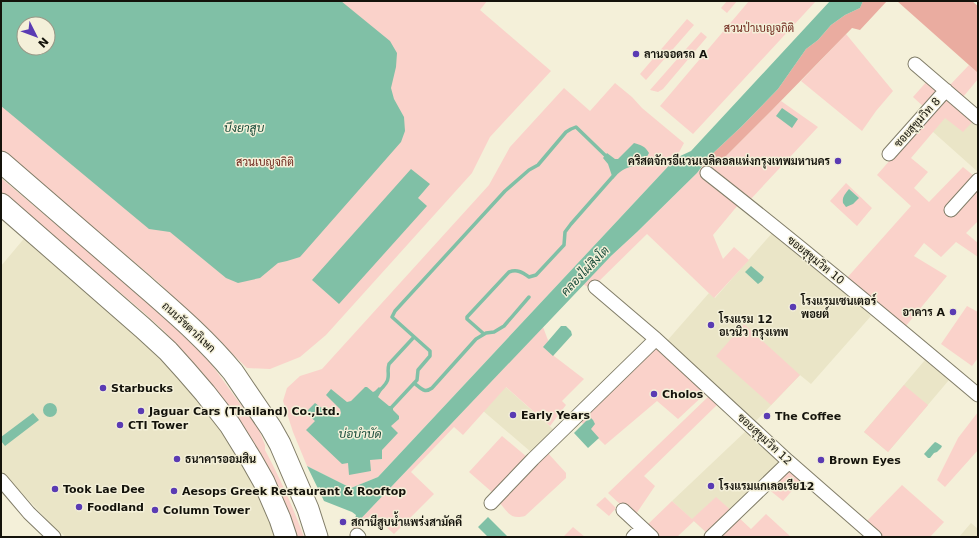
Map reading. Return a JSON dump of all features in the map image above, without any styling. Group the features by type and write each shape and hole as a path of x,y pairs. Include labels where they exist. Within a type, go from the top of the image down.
{"main road":[{"name":"ถนนรัชดาภิเษก","path":"1,162 172,310 226,363 271,428 280,444 308,509 317,537"},
{"path":"1,204 144,328 168,351 205,393 230,425 264,482 286,537"}],"street":[{"name":"ซอยสุขุมวิท 8","path":"915,64 978,118"},
{"name":"ซอยสุขุมวิท 8","path":"889,154 946,90"},
{"name":"ซอยสุขุมวิท 10","path":"706,173 875,308 978,395"},
{"path":"951,210 978,180"},
{"name":"ซอยสุขุมวิท 12","path":"595,287 656,339 789,462 872,536"},
{"path":"491,503 532,459 656,339"},
{"path":"711,537 789,462"},
{"path":"1,480 40,524 54,537"},
{"path":"623,510 642,534"}],"shaded area":[{"path":"863,1 887,1 860,30 852,28 721,161 710,156 778,89 806,49 818,40 831,25 845,15 860,8"},
{"path":"897,1 972,1 978,6 978,73"},
{"path":"946,96 978,123 978,172 923,123"},
{"path":"773,232 841,287 871,316 811,384 800,375 754,423 666,342 709,293 715,298"},
{"path":"27,235 206,396 284,537 66,537 54,527 1,471 1,266"},
{"path":"925,360 949,380 888,452 864,432"},
{"name":"Early Years","path":"498,380 554,430 531,452 475,404"},
{"path":"747,430 781,465 709,535 672,501"},
{"path":"971,523 978,529 978,537 959,537"}],"green space":[{"name":"บึงยาสูบ","path":"1,1 487,1 480,10 551,71 490,137 472,173 326,335 300,357 270,369 247,368 158,282 1,150"},
{"path":"727,1 737,1 727,13 721,8"},
{"name":"สวนป่าเบญจกิติ","path":"749,1 816,1 693,134 660,106"},
{"path":"687,19 694,25 646,80 640,74"},
{"path":"701,32 707,37 663,89 658,92 650,90"},
{"path":"846,34 893,91 862,131 801,81"},
{"path":"969,65 978,73 978,79 963,97 950,85"},
{"path":"928,80 940,90 925,108 913,97"},
{"path":"615,83 684,143 676,158 378,477 351,488 307,466 293,432 283,401 287,388 300,376 322,369 489,185 510,147 564,88 590,111"},
{"path":"946,96 974,120 963,132 945,118 911,158 928,172 914,188 929,202 963,167 974,176 945,209 952,216 977,189 978,190 978,221 966,233 978,243 978,257 956,242 941,257 924,243 914,256 947,276 905,327 846,279 911,206 877,175"},
{"path":"781,101 818,127 750,200 738,205 713,235 723,259 734,247 749,260 714,298 647,234 591,289 583,284 697,173 710,156 721,161"},
{"path":"1,178 146,300 186,337 212,365 259,430 265,445 265,450 286,493 304,537 295,537 224,401 201,371 163,330 142,311 1,192"},
{"path":"846,183 872,208 857,226 830,201"},
{"path":"967,306 978,312 978,358 972,366 941,344"},
{"path":"744,324 800,375 771,405 716,356"},
{"path":"543,327 554,356 584,379 562,401 566,405 550,426 506,387 463,435 454,427 411,472 434,494 394,534 372,514 353,533 353,527"},
{"path":"656,344 707,392 678,419 657,401 605,445 579,420"},
{"path":"904,385 928,405 888,452 864,432"},
{"path":"710,395 719,403 644,476 655,486 634,517 608,493"},
{"path":"978,412 978,450 945,487 937,480 958,438"},
{"path":"502,436 527,457 493,493 469,472"},
{"path":"547,452 566,473 566,478 525,516 513,516 507,512 499,502"},
{"path":"787,469 803,478 783,501 767,488"},
{"path":"902,485 944,522 930,537 881,537 865,523"},
{"path":"605,497 616,508 609,516 596,505"},
{"path":"716,497 733,512 709,535 694,521 677,537 657,537 645,527 672,501 692,519"},
{"path":"766,514 790,536 715,537 737,516 751,529"},
{"path":"573,527 585,537 563,537"}],"water":[{"name":"บึงยาสูบ","path":"1,1 341,1 390,41 397,53 396,67 391,88 394,99 404,117 405,131 401,142 300,257 278,263 260,278 238,283 226,278 170,232 149,229 1,106"},
{"name":"คลองไผ่สิงโต","path":"830,1 863,1 860,8 845,15 831,25 818,40 806,49 778,89 710,156 697,173 611,256 353,527 356,515 324,501 307,466 351,488 378,477 676,158 691,151"},
{"path":"782,108 798,119 792,128 776,116"},
{"path":"634,143 643,146 649,153 639,164 624,169 613,179 608,164 603,158 607,153 615,159 618,159"},
{"path":"411,169 430,184 418,198 427,206 339,304 312,280"},
{"path":"849,189 859,198 853,204 846,207 843,203 843,199"},
{"path":"751,266 764,277 758,284 745,272"},
{"path":"561,326 566,326 571,331 572,335 553,356 543,347"},
{"name":"บ่อบำบัด","path":"365,387 373,392 379,387 382,390 378,397 391,406 399,416 399,419 391,426 398,433 382,450 382,459 370,460 371,471 349,475 348,463 342,464 306,430 315,421 307,414 307,411 315,403 334,417 338,417 341,413 340,409 326,395 331,389 347,402 351,401"},
{"path":"47,403 53,403 57,407 57,413 53,417 47,417 43,413 43,407"},
{"path":"33,413 39,420 5,446 1,441 1,437"},
{"path":"590,417 595,424 591,429 599,438 588,448 574,433"},
{"path":"935,442 942,446 930,458 928,458 924,454"},
{"path":"488,517 508,537 488,537 478,527"}],"waterway":[{"path":"390,409 417,380 418,370 430,356 430,351 392,317 395,311 505,191 529,170 538,165 566,132 576,127 608,158"},
{"path":"484,334 467,319 467,317 509,272 515,271 529,277 536,275 564,245 565,232 571,224 615,174"},
{"path":"414,383 425,390 432,388 476,339 486,333 494,332 504,326 529,297"},
{"path":"378,392 388,380 389,364 414,337"}],"place":[{"name":"ลานจอดรถ A","path":"636,54"},
{"name":"คริสตจักรอีแวนเจลิคอลแห่งกรุงเทพมหานคร","path":"838,161"},
{"name":"โรงแรมเซนเตอร์ พอยต์","path":"793,307"},
{"name":"อาคาร A","path":"953,312"},
{"name":"โรงแรม 12 อเวนิว กรุงเทพ","path":"711,325"},
{"name":"Starbucks","path":"103,388"},
{"name":"Cholos","path":"654,394"},
{"name":"Jaguar Cars (Thailand) Co.,Ltd.","path":"141,411"},
{"name":"Early Years","path":"513,415"},
{"name":"The Coffee","path":"767,416"},
{"name":"CTI Tower","path":"120,425"},
{"name":"ธนาคารออมสิน","path":"177,459"},
{"name":"Brown Eyes","path":"821,460"},
{"name":"โรงแรมแกเลอเรีย12","path":"711,486"},
{"name":"Took Lae Dee","path":"55,489"},
{"name":"Aesops Greek Restaurant & Rooftop","path":"174,491"},
{"name":"Foodland","path":"79,507"},
{"name":"Column Tower","path":"155,510"},
{"name":"สถานีสูบน้ำแพร่งสามัคคี","path":"343,522"}],"park label":[{"name":"สวนเบญจกิติ","path":"265,162"}]}
